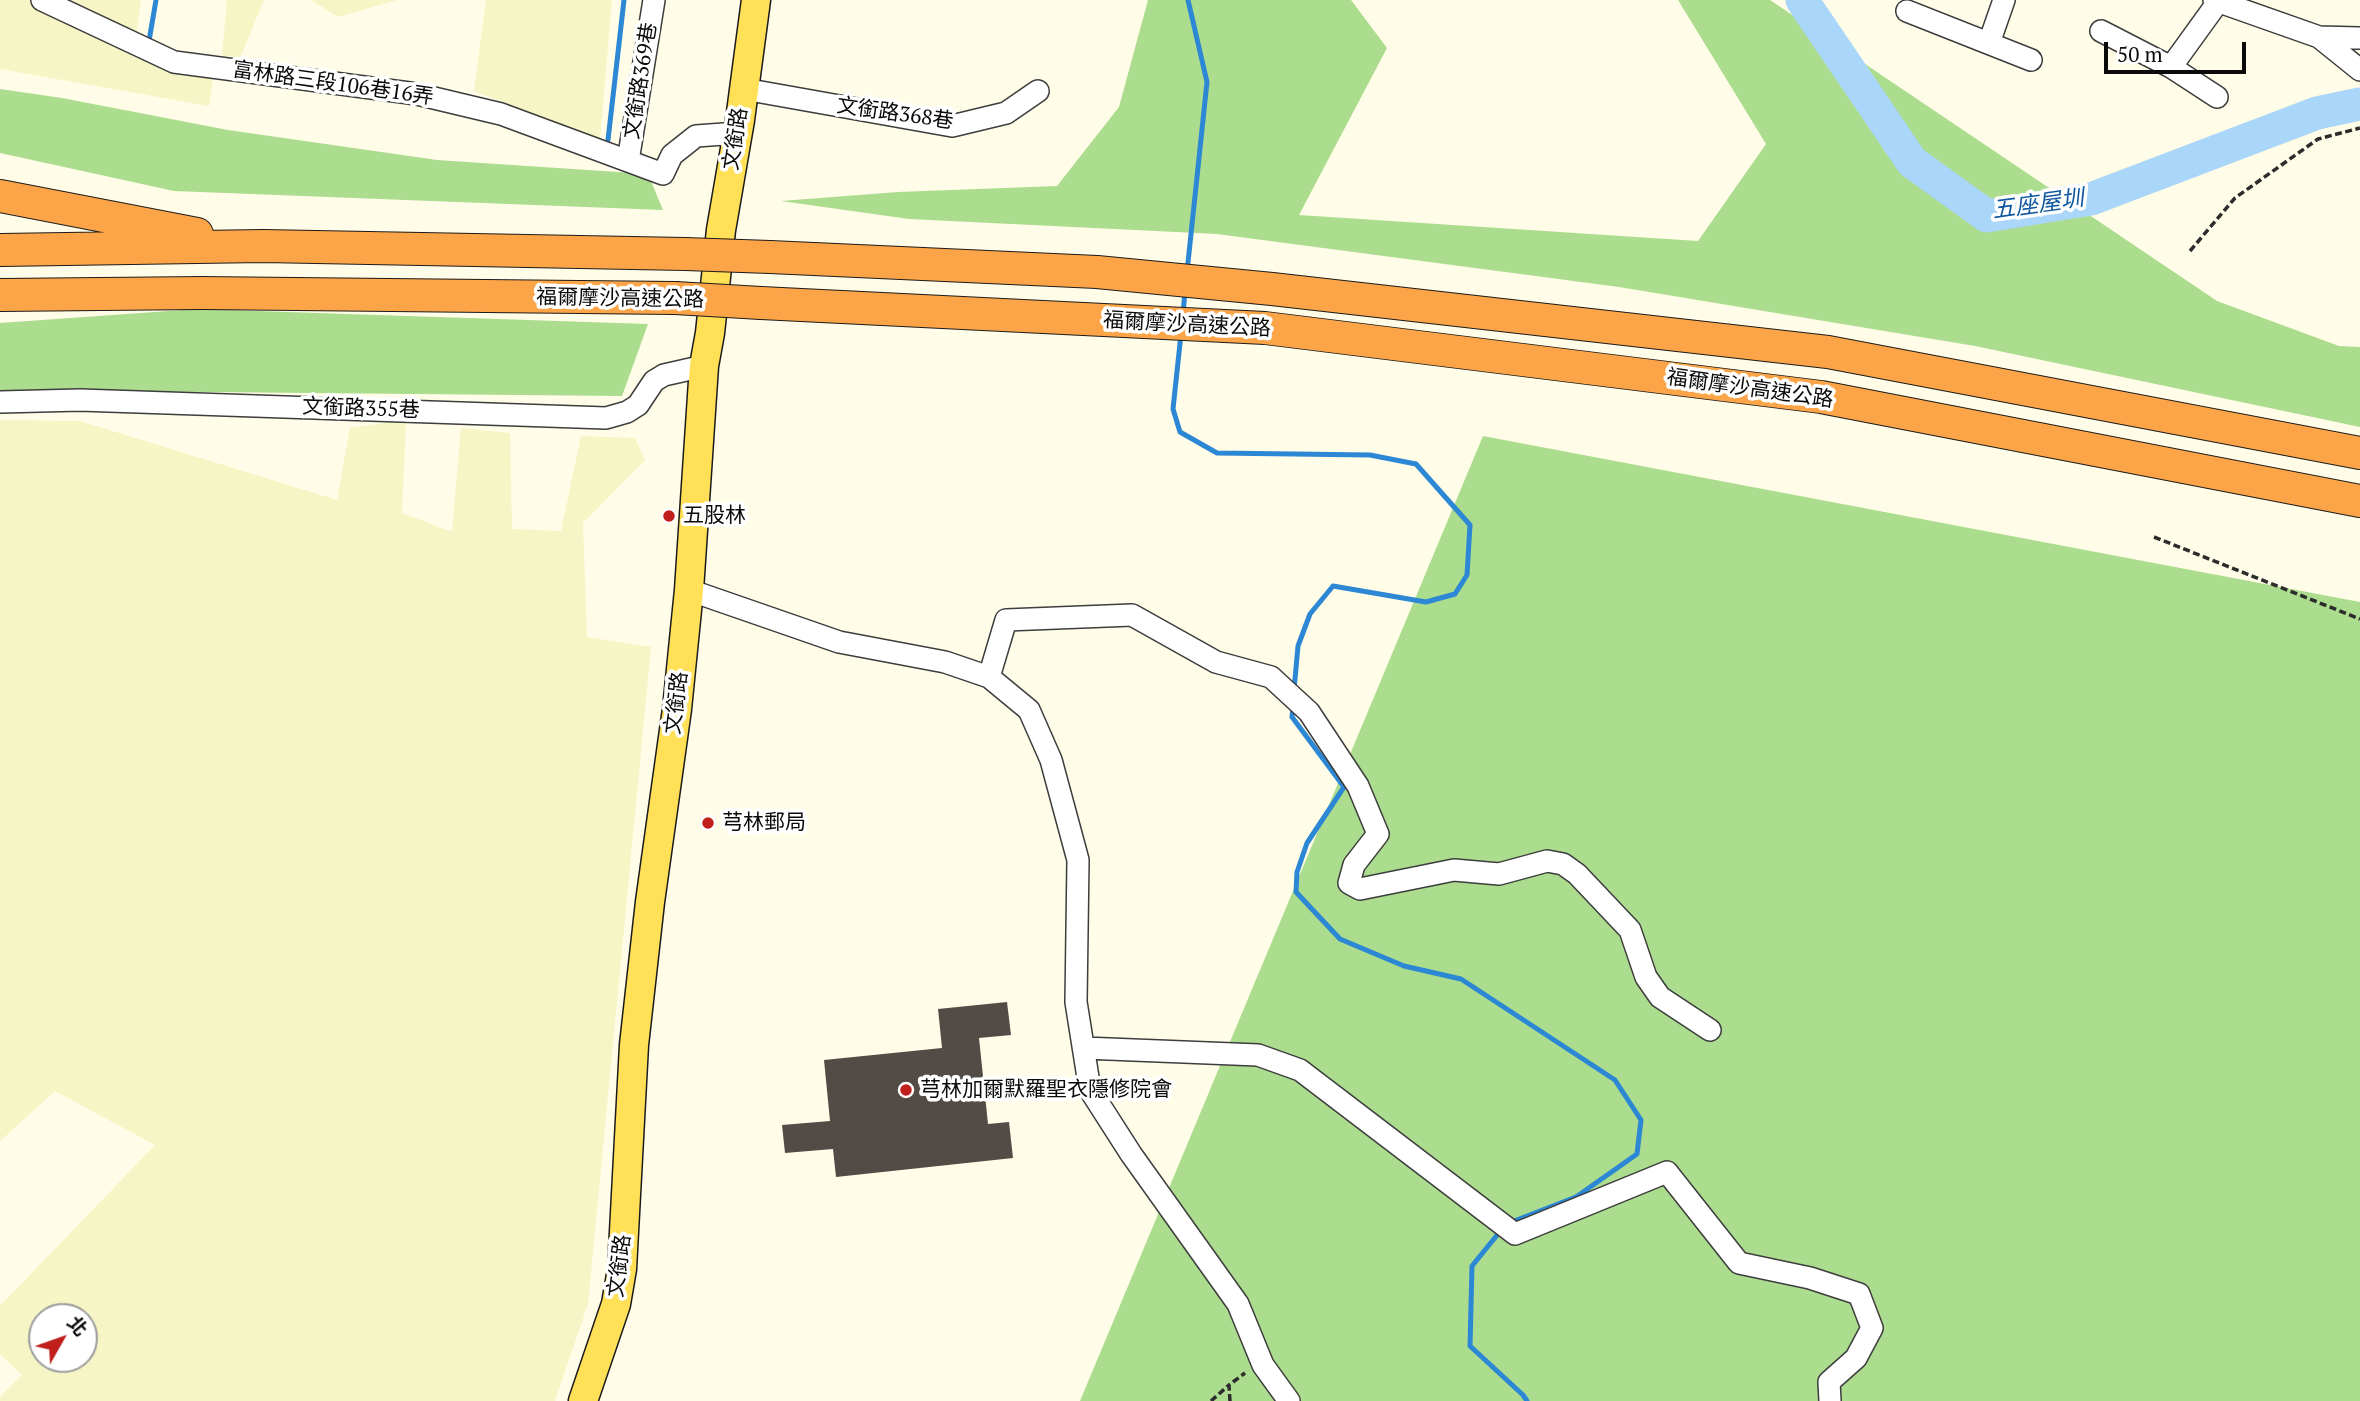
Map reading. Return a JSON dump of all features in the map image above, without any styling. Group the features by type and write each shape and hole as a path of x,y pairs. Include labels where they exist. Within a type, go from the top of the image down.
{"highway":[{"path":"0,196 264,246"},
{"name":"福爾摩沙高速公路","path":"0,250 264,246 685,254 1097,272 1272,289 1828,352 2360,453"},
{"path":"0,308 202,293"},
{"name":"福爾摩沙高速公路","path":"0,295 202,293 675,298 1265,328 1821,397 2360,501"}],"main road":[{"name":"文銜路","path":"583,1401 616,1304 622,1269 634,1045 650,902 677,709 689,590 704,366 721,230 738,133 756,0"}],"street":[{"name":"富林路三段106巷16弄","path":"42,0 174,62 417,94 502,114 663,174 672,155 696,136 738,133"},
{"name":"文銜路369巷","path":"628,161 654,0"},
{"path":"1989,43 2004,0"},
{"path":"2171,67 2216,1 2319,37 2360,38"},
{"path":"1907,11 2031,60"},
{"path":"2101,31 2171,67 2217,97"},
{"path":"2319,37 2360,70"},
{"name":"文銜路368巷","path":"744,89 952,126 1006,113 1038,91"},
{"name":"文銜路355巷","path":"0,402 80,400 607,418 627,412 638,405 654,381 664,375 704,366"},
{"path":"689,590 839,642 945,662 989,677 1029,710 1051,760 1078,860 1076,1002 1090,1090 1131,1154 1238,1304 1263,1365 1289,1401"},
{"path":"989,677 1006,620 1132,615 1216,662 1271,677 1309,712 1358,786 1378,834 1354,865 1349,883 1360,889 1454,870 1499,874 1547,861 1563,864 1577,874 1630,930 1646,976 1660,997 1710,1030"},
{"path":"1084,1048 1258,1055 1300,1070 1515,1234 1667,1172 1739,1263 1810,1278 1859,1294 1871,1328 1856,1358 1829,1382 1830,1401"}],"path":[{"path":"2190,251 2235,198 2318,139 2360,128"},
{"path":"2154,537 2360,620"},
{"path":"1211,1401 1241,1375 1263,1365"},
{"path":"1229,1385 1230,1401"}],"green space":[{"path":"0,0 141,0 133,57 213,79 209,106 0,69"},
{"path":"227,0 264,0 240,58 222,55"},
{"path":"311,0 397,0 338,17"},
{"path":"486,0 612,0 600,141 474,91"},
{"path":"1148,0 1351,0 1387,48 1299,215 1698,241 1766,144 1678,0 1770,0 2217,301 2339,346 2360,347 2360,427 1975,346 1619,287 1217,234 909,219 781,201 898,192 1057,186 1119,107"},
{"path":"0,89 62,98 228,130 437,160 648,174 663,210 174,191 0,153"},
{"path":"197,309 648,324 622,396 0,390 0,323"},
{"path":"0,420 80,421 337,500 350,428 406,420 402,513 452,532 461,428 510,433 512,529 561,531 581,436 635,438 645,460 583,523 587,637 651,647 588,1304 555,1401 0,1401 0,1397 22,1375 0,1354 0,1306 155,1145 55,1091 0,1141"},
{"path":"1483,436 2360,602 2360,1401 1080,1401"}],"building":[{"name":"芎林加爾默羅聖衣隱修院會","path":"1007,1002 1011,1035 979,1038 988,1124 1009,1122 1013,1158 836,1177 833,1149 785,1153 782,1125 830,1121 824,1060 942,1048 938,1009"}],"waterway":[{"path":"149,41 156,0"},
{"path":"608,140 624,0"},
{"path":"1187,272 1207,82 1188,0"},
{"name":"五座屋圳","path":"1802,0 1912,162 1987,216 2091,199 2317,113 2360,104"},
{"path":"1183,313 1185,292"},
{"path":"1181,334 1173,409 1180,432 1217,453 1370,455 1416,464 1470,525 1467,575 1455,594 1426,602 1333,586 1310,614 1298,646 1294,690"},
{"path":"1293,707 1292,717 1344,787 1307,843 1297,872 1296,892 1340,939 1404,966 1461,979 1615,1080 1641,1120 1637,1154 1576,1197 1509,1223"},
{"path":"1502,1229 1472,1266 1470,1346 1527,1401"}],"place":[{"name":"五股林","path":"669,516"},
{"name":"芎林郵局","path":"708,823"},
{"name":"芎林加爾默羅聖衣隱修院會","path":"906,1090"}]}
